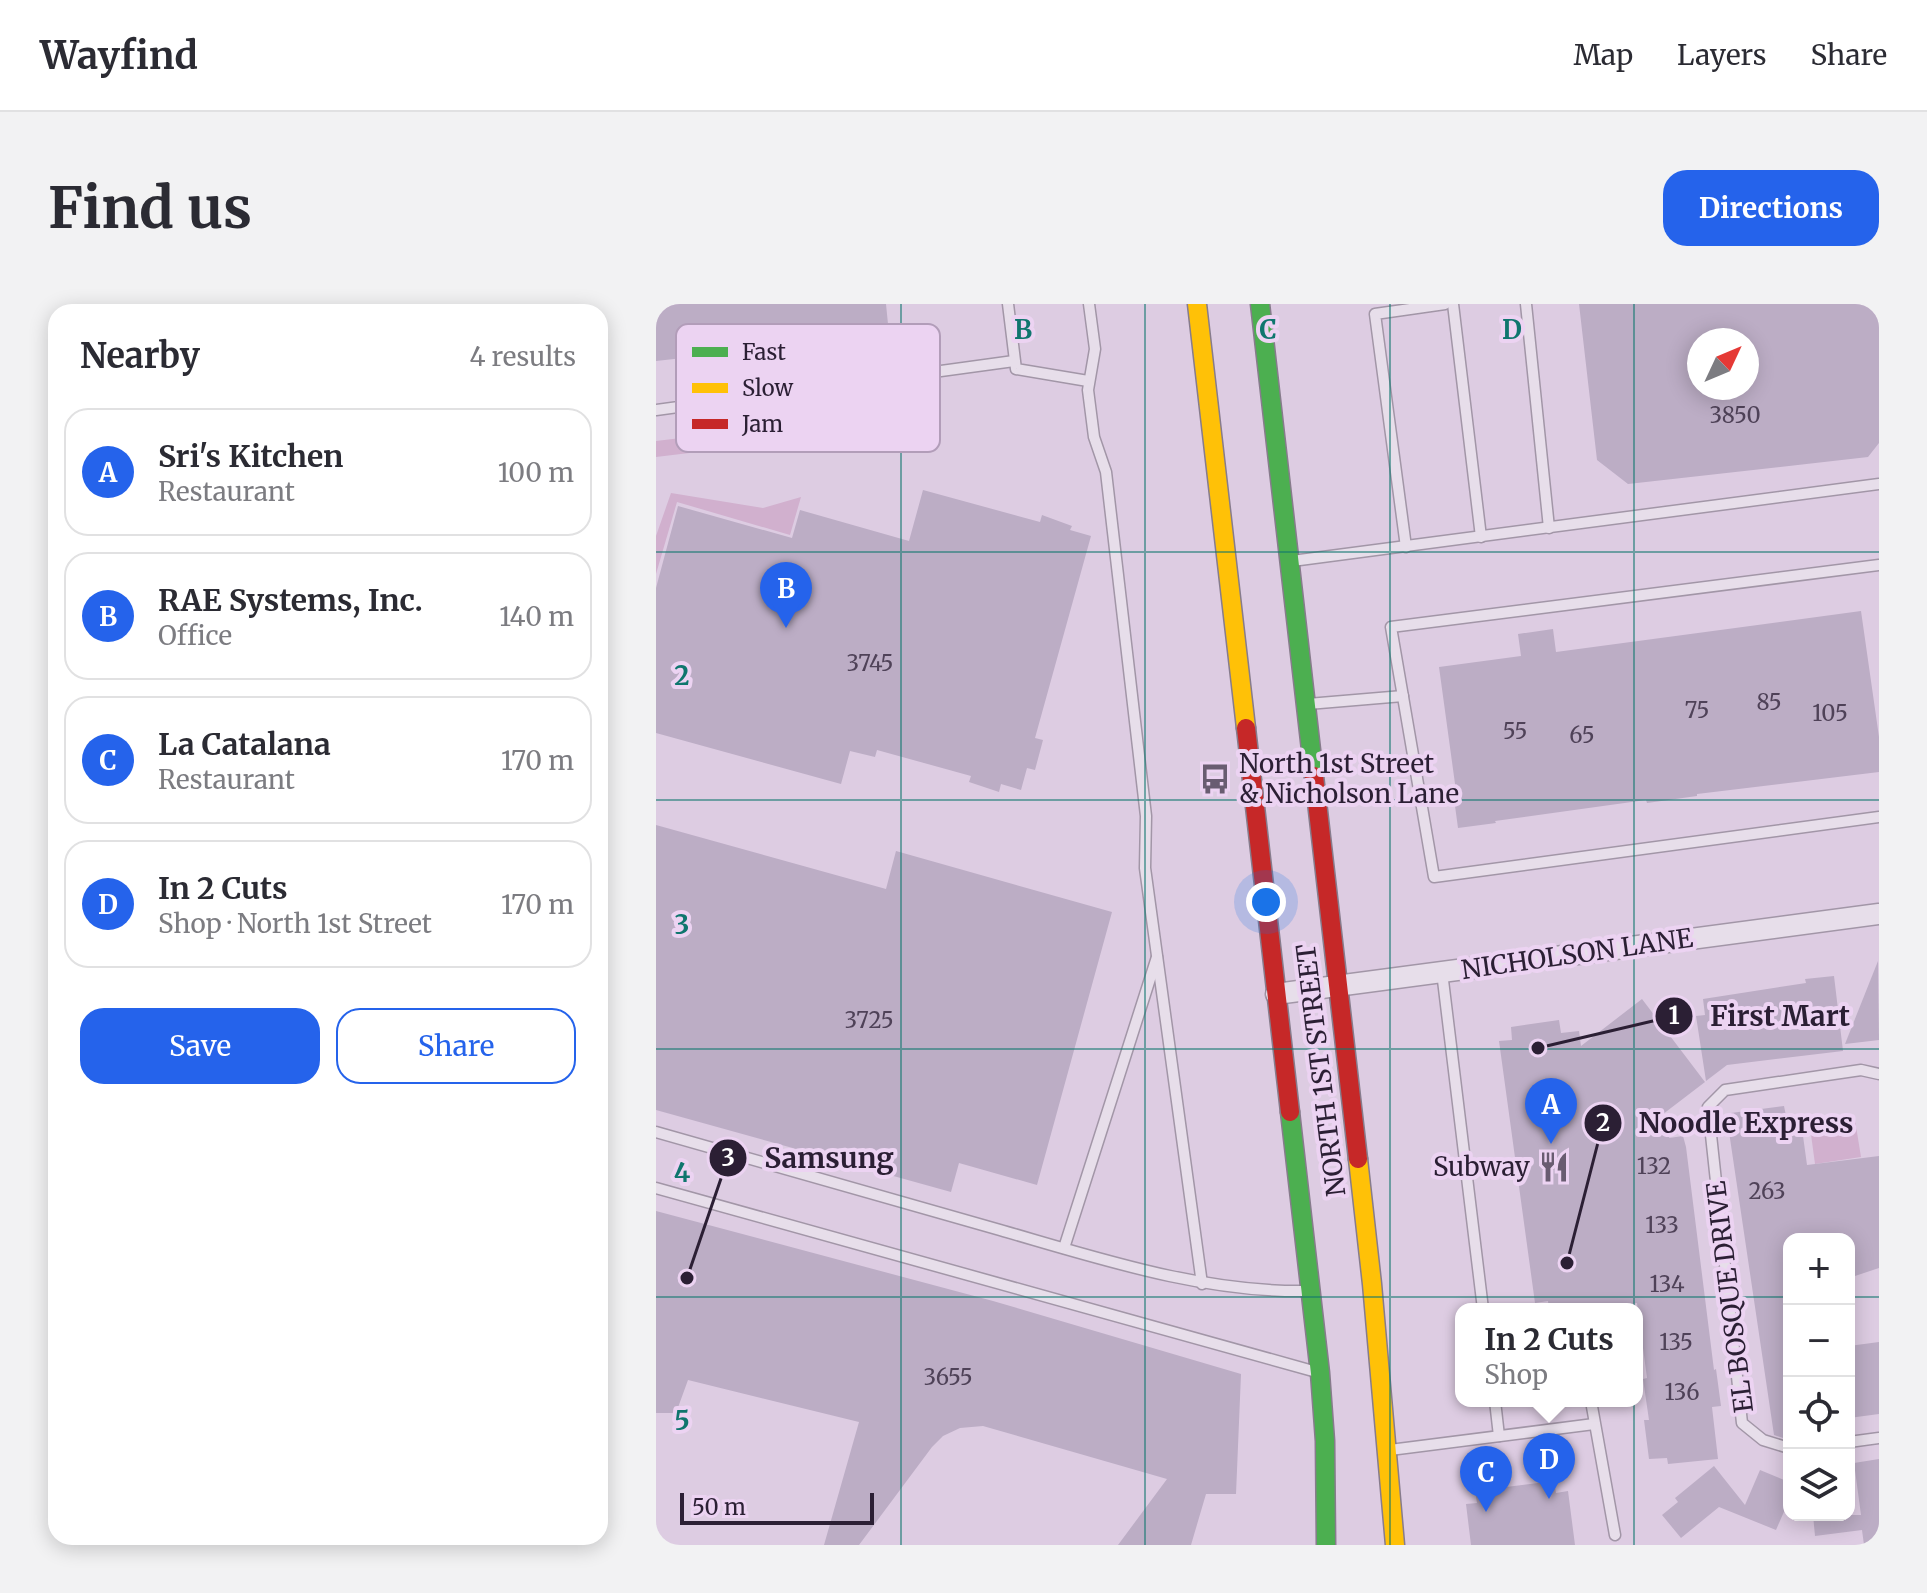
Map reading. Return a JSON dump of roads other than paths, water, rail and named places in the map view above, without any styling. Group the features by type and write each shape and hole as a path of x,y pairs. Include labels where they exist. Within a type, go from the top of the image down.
{"main road":[{"name":"NORTH 1ST STREET","path":"1197,304 1320,1373 1325,1441 1326,1545"},
{"name":"NORTH 1ST STREET","path":"1260,304 1372,1284 1395,1545"}],"street":[{"name":"NICHOLSON LANE","path":"1276,994 1879,914"}],"lane":[{"path":"1008,304 1016,369 1088,381"},
{"path":"1089,304 1095,349 1088,381 1094,437 1106,472 1146,816 1145,868 1202,1284"},
{"path":"1406,547 1375,314 1445,304"},
{"path":"1453,304 1481,537"},
{"path":"1526,304 1549,528"},
{"path":"940,371 1014,361"},
{"path":"656,410 676,407"},
{"path":"1290,562 1879,484"},
{"path":"1879,565 1391,627 1434,877 1879,817"},
{"path":"1306,704 1403,696"},
{"path":"1064,1248 1158,952"},
{"path":"1442,972 1482,1303"},
{"name":"EL BOSQUE DRIVE","path":"1783,1446 1763,1440 1742,1423 1708,1107 1725,1090 1861,1070 1879,1074"},
{"path":"656,1132 1202,1284 1271,1292 1310,1291"},
{"path":"656,1188 1320,1373"},
{"path":"1496,1407 1499,1436"},
{"path":"1592,1407 1615,1535"},
{"path":"1388,1450 1594,1424"},
{"path":"1855,1441 1879,1438"}],"place":[{"name":"RAE Systems, Inc.","path":"786,628"},
{"name":"North 1st Street & Nicholson Lane","path":"1215,779"},
{"name":"First Mart","path":"1538,1048"},
{"name":"Sri's Kitchen","path":"1551,1144"},
{"name":"Subway","path":"1554,1167"},
{"name":"Noodle Express","path":"1567,1263"},
{"name":"Samsung","path":"687,1278"},
{"name":"In 2 Cuts","path":"1549,1499"},
{"name":"La Catalana","path":"1486,1512"}]}
